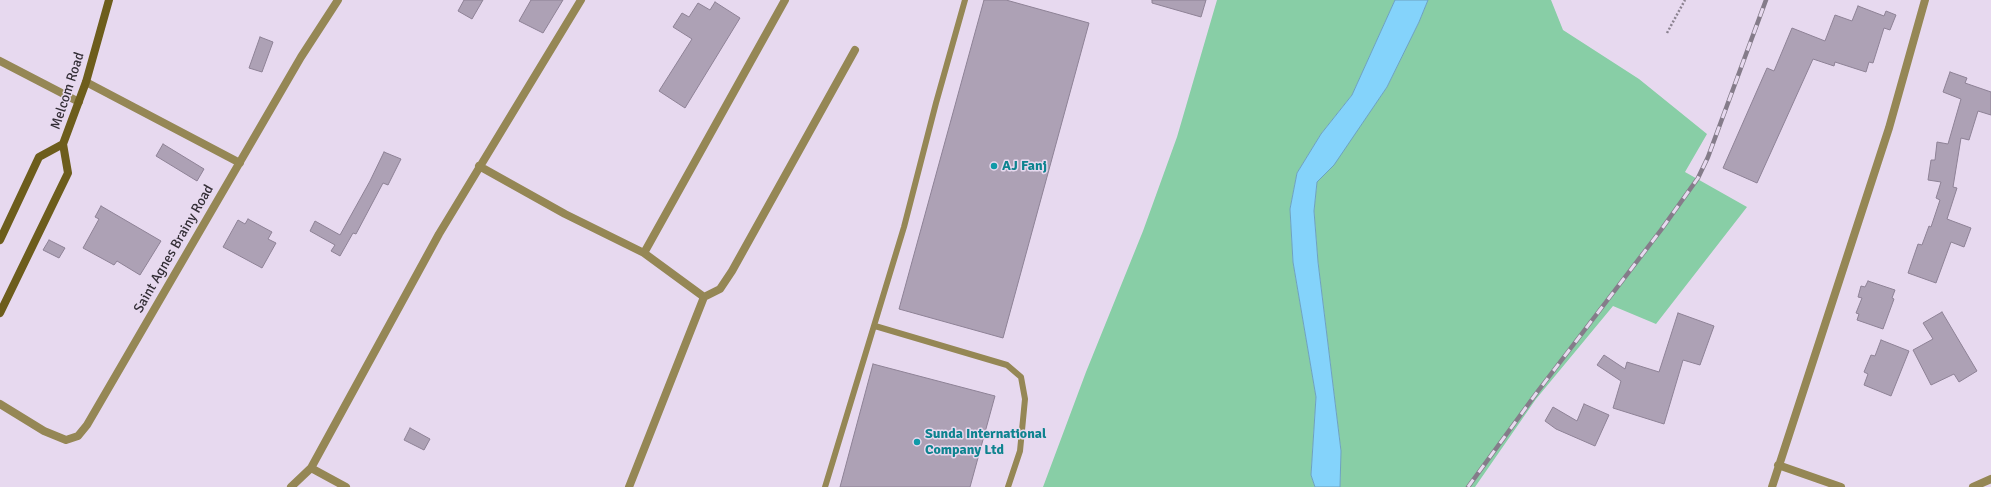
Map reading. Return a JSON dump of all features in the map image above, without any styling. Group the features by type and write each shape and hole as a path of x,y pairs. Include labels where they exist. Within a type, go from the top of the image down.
{"main road":[{"name":"Melcom Road","path":"0,240 39,157 63,144 86,82 109,0"},
{"path":"0,313 68,173 63,144"}],"street":[{"name":"Saint Agnes Brainy Road","path":"0,404 44,431 66,440 78,436 87,425 301,57 338,0"},
{"path":"291,487 311,468 439,234 581,0"},
{"path":"644,253 785,0"},
{"path":"1772,487 1886,135 1925,0"},
{"path":"629,487 704,297 720,289 732,271 855,50"},
{"path":"0,61 79,102"},
{"path":"86,82 240,163"},
{"path":"479,166 565,214 644,253 704,297"},
{"path":"1778,465 1841,487"},
{"path":"311,468 346,487"},
{"path":"1973,487 1991,479"}],"lane":[{"path":"825,487 904,227 936,103 965,0"},
{"path":"875,326 1007,365 1021,377 1024,399 1020,451 1008,487"}],"path":[{"path":"1667,33 1685,0"}],"green space":[{"path":"1217,0 1395,0 1352,95 1321,134 1297,173 1290,209 1293,262 1316,397 1311,475 1315,487 1043,487 1086,372 1143,231 1177,137"},
{"path":"1428,0 1551,0 1563,30 1639,79 1707,134 1685,172 1747,207 1656,324 1613,306 1536,399 1475,487 1340,487 1341,451 1318,262 1314,211 1317,182 1334,164 1387,87 1419,22"}],"water":[{"path":"1395,0 1428,0 1419,22 1387,87 1334,165 1317,182 1314,211 1318,262 1341,451 1340,487 1315,487 1311,475 1316,397 1293,262 1290,209 1297,173 1321,134 1352,95"}],"building":[{"path":"464,0 483,0 472,19 458,11"},
{"path":"531,0 563,0 543,33 519,21"},
{"name":"AJ Fanj","path":"984,0 1006,0 1089,23 1003,338 899,309"},
{"path":"1152,0 1206,0 1201,17 1152,3"},
{"path":"715,2 740,18 685,108 659,91 692,39 673,27 682,13 689,17 698,3 710,10"},
{"path":"1858,6 1884,16 1886,11 1896,15 1890,30 1884,28 1873,63 1869,62 1866,72 1835,62 1834,66 1813,59 1757,183 1723,168 1767,68 1774,71 1792,28 1825,41 1835,15 1852,21"},
{"path":"260,37 273,42 262,72 249,68"},
{"path":"1950,72 1967,78 1965,83 1991,92 1991,115 1978,111 1969,140 1961,138 1953,187 1957,188 1947,219 1971,228 1964,247 1951,242 1936,283 1908,273 1918,244 1922,245 1929,226 1931,227 1940,200 1936,198 1941,182 1928,180 1931,160 1935,160 1937,142 1948,144 1961,99 1943,92"},
{"path":"163,144 204,169 197,181 156,156"},
{"path":"384,152 401,159 388,185 383,183 356,234 353,233 340,256 331,251 335,245 310,231 315,221 340,235 370,181"},
{"path":"101,206 161,241 140,275 117,261 114,265 83,248 99,219 95,217"},
{"path":"248,219 272,232 268,239 276,243 262,268 223,247 238,220 245,224"},
{"path":"49,240 65,248 59,258 43,250"},
{"path":"1868,281 1895,290 1892,298 1894,299 1883,329 1857,320 1859,314 1856,313 1862,298 1858,297 1861,286 1865,287"},
{"path":"1942,312 1977,371 1959,382 1954,374 1931,385 1913,350 1933,339 1923,323"},
{"path":"1678,313 1714,326 1700,365 1683,360 1664,424 1613,408 1621,381 1597,365 1604,355 1625,369 1627,362 1659,372"},
{"path":"1881,340 1909,351 1891,396 1864,385 1868,374 1864,372 1871,355 1875,356"},
{"name":"Sunda International Company Ltd","path":"873,364 995,396 970,487 840,487"},
{"path":"1584,404 1609,415 1595,446 1556,429 1545,421 1553,407 1577,421"},
{"path":"410,428 430,439 424,450 404,440"}],"railway":[{"path":"1468,487 1538,391 1661,230 1698,178 1708,157 1766,0"}],"place":[{"name":"AJ Fanj","path":"994,166"},
{"name":"Sunda International Company Ltd","path":"917,442"}]}
